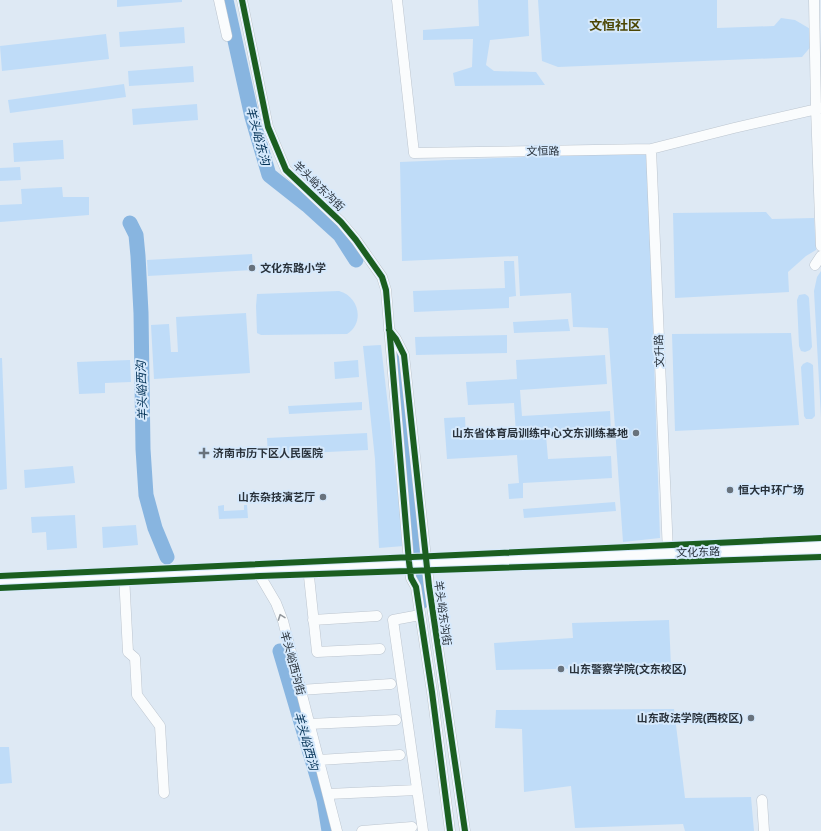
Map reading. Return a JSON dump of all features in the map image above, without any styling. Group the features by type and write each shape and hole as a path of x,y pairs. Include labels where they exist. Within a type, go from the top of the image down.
{"main road":[{"name":"文化东路","path":"0,581 409,562 821,548"}],"street":[{"path":"219,0 227,36"},
{"name":"羊头峪东沟街","path":"242,0 268,127 286,170 341,222 356,240 382,277 386,290 409,562 411,578 416,588 420,614 450,831"},
{"name":"文恒路","path":"396,0 414,153 651,149 818,108"},
{"path":"814,0 821,246"},
{"name":"文升路","path":"651,149 668,553"},
{"path":"815,265 821,256"},
{"name":"羊头峪东沟街","path":"389,330 404,355 426,562 465,831"},
{"path":"308,567 317,652 380,650"},
{"name":"羊头峪西沟街","path":"256,569 276,603 283,621 337,831"},
{"path":"124,575 128,652 135,658 137,695 160,726 164,793"},
{"path":"420,614 393,620 423,831"},
{"path":"313,620 377,616"},
{"path":"300,690 391,684"},
{"path":"309,724 396,720"},
{"path":"319,760 400,755"},
{"path":"328,794 417,790"},
{"path":"762,800 764,831"},
{"path":"362,831 412,827"}],"shaded area":[{"path":"117,0 182,0 182,2 117,7"},
{"path":"478,0 528,0 529,36 490,40 486,65 494,71 536,72 545,85 455,86 453,73 472,67 473,39 423,40 423,30 479,26"},
{"path":"538,0 717,0 717,28 774,26 781,18 795,20 812,30 813,44 802,57 558,67 542,61"},
{"path":"184,27 185,43 120,47 119,32"},
{"path":"106,34 109,59 2,71 0,46"},
{"path":"193,66 194,82 129,86 128,71"},
{"path":"124,84 126,97 10,113 8,100"},
{"path":"197,104 198,120 133,125 132,109"},
{"path":"63,140 64,159 14,162 13,143"},
{"name":"山东省体育局训练中心文东训练基地","path":"647,152 660,538 623,542 608,328 573,327 571,293 520,296 518,256 402,261 400,162"},
{"path":"20,167 21,180 0,181 0,168"},
{"path":"62,187 63,197 89,197 89,215 0,222 0,205 22,204 21,189"},
{"path":"766,212 772,219 814,218 816,250 806,256 788,272 789,292 675,298 673,213"},
{"path":"252,254 253,270 148,276 147,260"},
{"path":"504,261 514,261 516,296 509,297 509,308 414,312 413,291 505,288"},
{"path":"821,271 821,417 814,291 817,277"},
{"path":"339,291 351,298 357,310 358,317 356,323 353,329 347,334 261,335 257,333 257,294"},
{"path":"805,294 809,298 812,347 810,350 805,352 801,351 799,346 797,300 799,295"},
{"path":"246,313 250,373 154,379 151,325 169,324 171,352 178,352 176,317"},
{"path":"568,319 570,331 514,333 513,322"},
{"path":"791,333 799,425 675,431 672,334"},
{"path":"507,335 507,353 416,355 415,337"},
{"path":"381,345 404,546 379,548 375,459 363,346"},
{"path":"605,355 607,384 520,390 522,416 610,411 611,431 546,435 548,459 611,456 612,478 523,483 523,498 509,499 508,484 519,483 517,455 447,459 444,418 465,417 466,437 516,434 514,403 468,405 466,382 517,379 516,360"},
{"path":"0,358 2,358 7,489 0,490"},
{"path":"130,360 131,382 105,383 105,393 79,394 77,362"},
{"path":"358,360 359,377 335,379 334,362"},
{"path":"807,362 813,365 815,416 812,419 806,419 804,416 801,367"},
{"path":"362,402 362,410 289,414 288,406"},
{"path":"367,433 368,450 268,455 267,438"},
{"path":"73,466 75,483 25,488 24,470"},
{"path":"615,502 616,511 524,518 523,509"},
{"path":"224,505 224,511 244,510 244,505 247,505 248,518 219,519 218,506"},
{"path":"75,515 77,548 47,550 46,532 32,533 31,517"},
{"path":"136,525 138,545 103,548 102,527"},
{"path":"669,620 671,667 496,670 494,643 573,638 572,623"},
{"path":"674,709 685,798 751,797 754,831 685,831 683,824 575,828 571,786 524,792 522,729 495,728 496,710"},
{"path":"0,747 9,747 12,783 0,784"}],"waterway":[{"name":"羊头峪东沟","path":"226,0 252,117 269,175 307,205 340,235 356,260"},
{"name":"羊头峪西沟","path":"130,223 136,235 138,256 141,313 143,449 146,495 155,528 167,557"},
{"name":"羊头峪东沟","path":"397,359 421,602"},
{"name":"羊头峪西沟","path":"280,651 324,800 329,831"}],"cycle path":[{"path":"242,0 268,127 286,170 341,222 356,240 382,277 386,290 409,562 411,578 416,587 432,692 450,831"},
{"path":"389,330 396,339 404,355 429,586 465,831"},
{"path":"0,576 821,538"},
{"path":"0,588 260,576 821,557"}],"place":[{"name":"文化东路小学","path":"252,268"},
{"name":"山东省体育局训练中心文东训练基地","path":"636,433"},
{"name":"济南市历下区人民医院","path":"204,453"},
{"name":"恒大中环广场","path":"730,490"},
{"name":"山东杂技演艺厅","path":"323,497"},
{"name":"山东警察学院(文东校区)","path":"561,669"},
{"name":"山东政法学院(西校区)","path":"751,718"}],"district":[{"name":"文恒社区","path":"615,25"}]}
